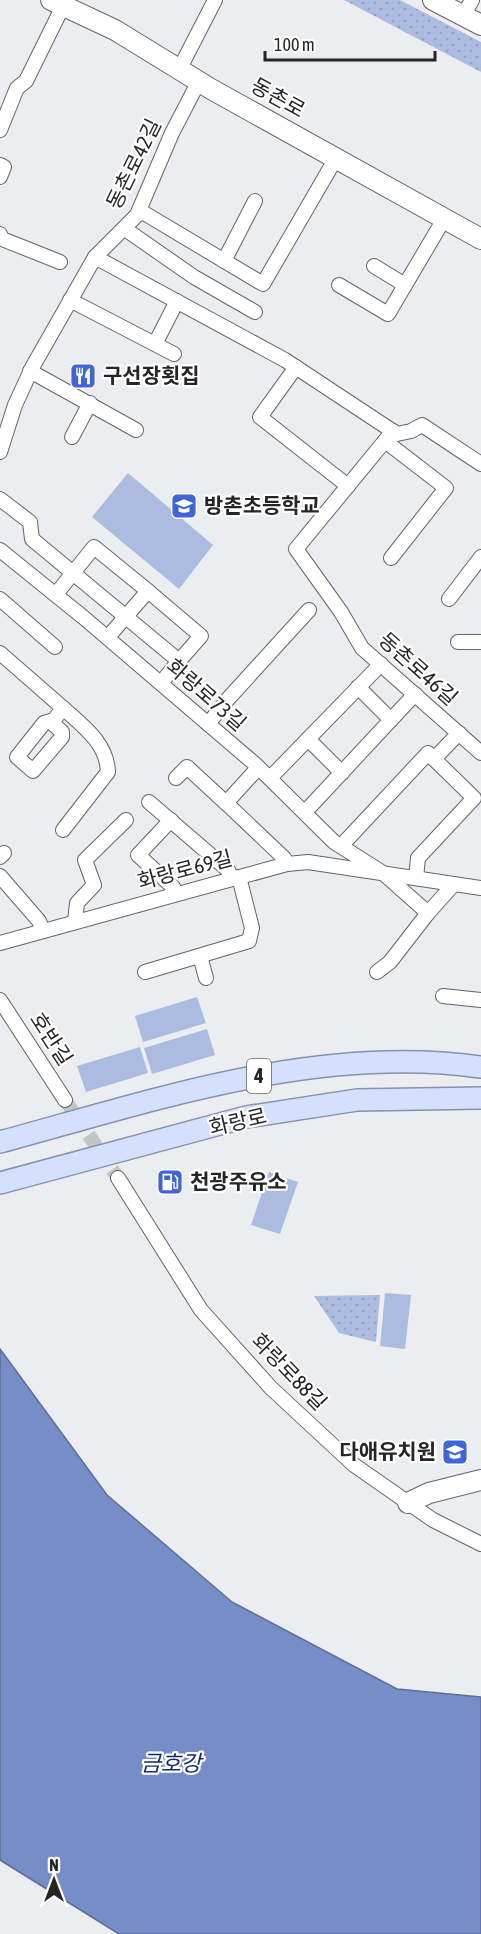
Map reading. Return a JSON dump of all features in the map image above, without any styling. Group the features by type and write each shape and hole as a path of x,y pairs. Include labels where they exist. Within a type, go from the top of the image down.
{"main road":[{"path":"433,0 467,8 481,26"},
{"name":"동촌로","path":"57,3 115,30 179,70 481,239"},
{"name":"화랑로","path":"0,1142 150,1101 288,1069 406,1062 481,1067"},
{"name":"화랑로","path":"0,1183 246,1117 357,1100 481,1098"},
{"path":"408,1503 429,1493 481,1480"}],"street":[{"path":"179,70 215,0"},
{"path":"0,130 17,88 27,81 57,3"},
{"name":"동촌로42길","path":"0,452 15,405 30,372 95,256 125,229 139,210 172,133 199,81"},
{"path":"139,210 263,284 336,158"},
{"path":"0,165 4,167 0,177"},
{"path":"224,261 255,201"},
{"path":"339,285 388,314 444,219"},
{"path":"125,229 194,277 255,312"},
{"path":"0,234 3,238 60,262"},
{"path":"95,256 296,367 389,436 446,488 391,558"},
{"path":"374,267 405,285"},
{"path":"70,300 174,354"},
{"path":"155,344 177,301"},
{"path":"296,367 260,417 348,486 389,436 411,431 422,425 481,464"},
{"path":"30,372 136,430"},
{"path":"72,437 90,404"},
{"name":"동촌로46길","path":"348,486 296,549 341,612 362,648 481,753"},
{"path":"0,499 30,522 32,539 179,661"},
{"path":"56,594 94,547 148,591 201,636 161,683"},
{"name":"화랑로73길","path":"0,550 161,683 270,778 341,846 383,873"},
{"path":"449,599 481,557"},
{"path":"108,638 148,591"},
{"path":"0,599 55,647"},
{"path":"208,724 309,610"},
{"path":"458,642 481,642"},
{"path":"0,653 94,736 108,760 108,772 63,830"},
{"path":"270,778 381,664"},
{"path":"358,687 391,720"},
{"path":"305,812 415,694"},
{"path":"50,721 63,708"},
{"path":"434,759 459,733"},
{"path":"308,739 342,773"},
{"path":"341,846 428,753 474,798 418,858 416,878"},
{"path":"176,778 187,768 284,858 287,864"},
{"path":"226,803 258,768"},
{"path":"145,972 249,941 252,928 235,878 149,802"},
{"path":"75,921 77,903 94,885 85,860 126,819"},
{"path":"171,820 138,855 173,887 175,894"},
{"name":"화랑로69길","path":"0,943 287,864 308,862 481,888"},
{"path":"383,873 428,913"},
{"path":"0,876 39,921 44,931"},
{"path":"377,972 390,962 454,884"},
{"path":"200,956 206,978"},
{"path":"443,996 481,1000"},
{"name":"호반길","path":"0,1000 66,1100"},
{"name":"화랑로88길","path":"118,1178 201,1310 271,1388 354,1465 434,1520 481,1544"}],"shaded area":[{"path":"344,0 400,0 481,42 481,72"},
{"path":"128,473 213,545 179,589 92,517"},
{"path":"197,997 206,1023 143,1042 135,1016"},
{"path":"207,1029 215,1055 152,1074 144,1048"},
{"path":"140,1047 148,1073 86,1092 77,1066"},
{"path":"269,1172 298,1182 280,1234 251,1225"},
{"path":"385,1293 411,1295 405,1349 380,1346"},
{"path":"380,1295 376,1342 339,1333 314,1296"}],"water":[{"name":"금호강","path":"0,1349 107,1495 232,1602 397,1689 481,1697 481,1934 119,1934 0,1860"}],"tunnel":[{"path":"65,1100 118,1178"}],"place":[{"name":"구선장횟집","path":"83,376"},
{"name":"방촌초등학교","path":"184,506"},
{"name":"천광주유소","path":"170,1182"},
{"name":"다애유치원","path":"455,1452"}]}
